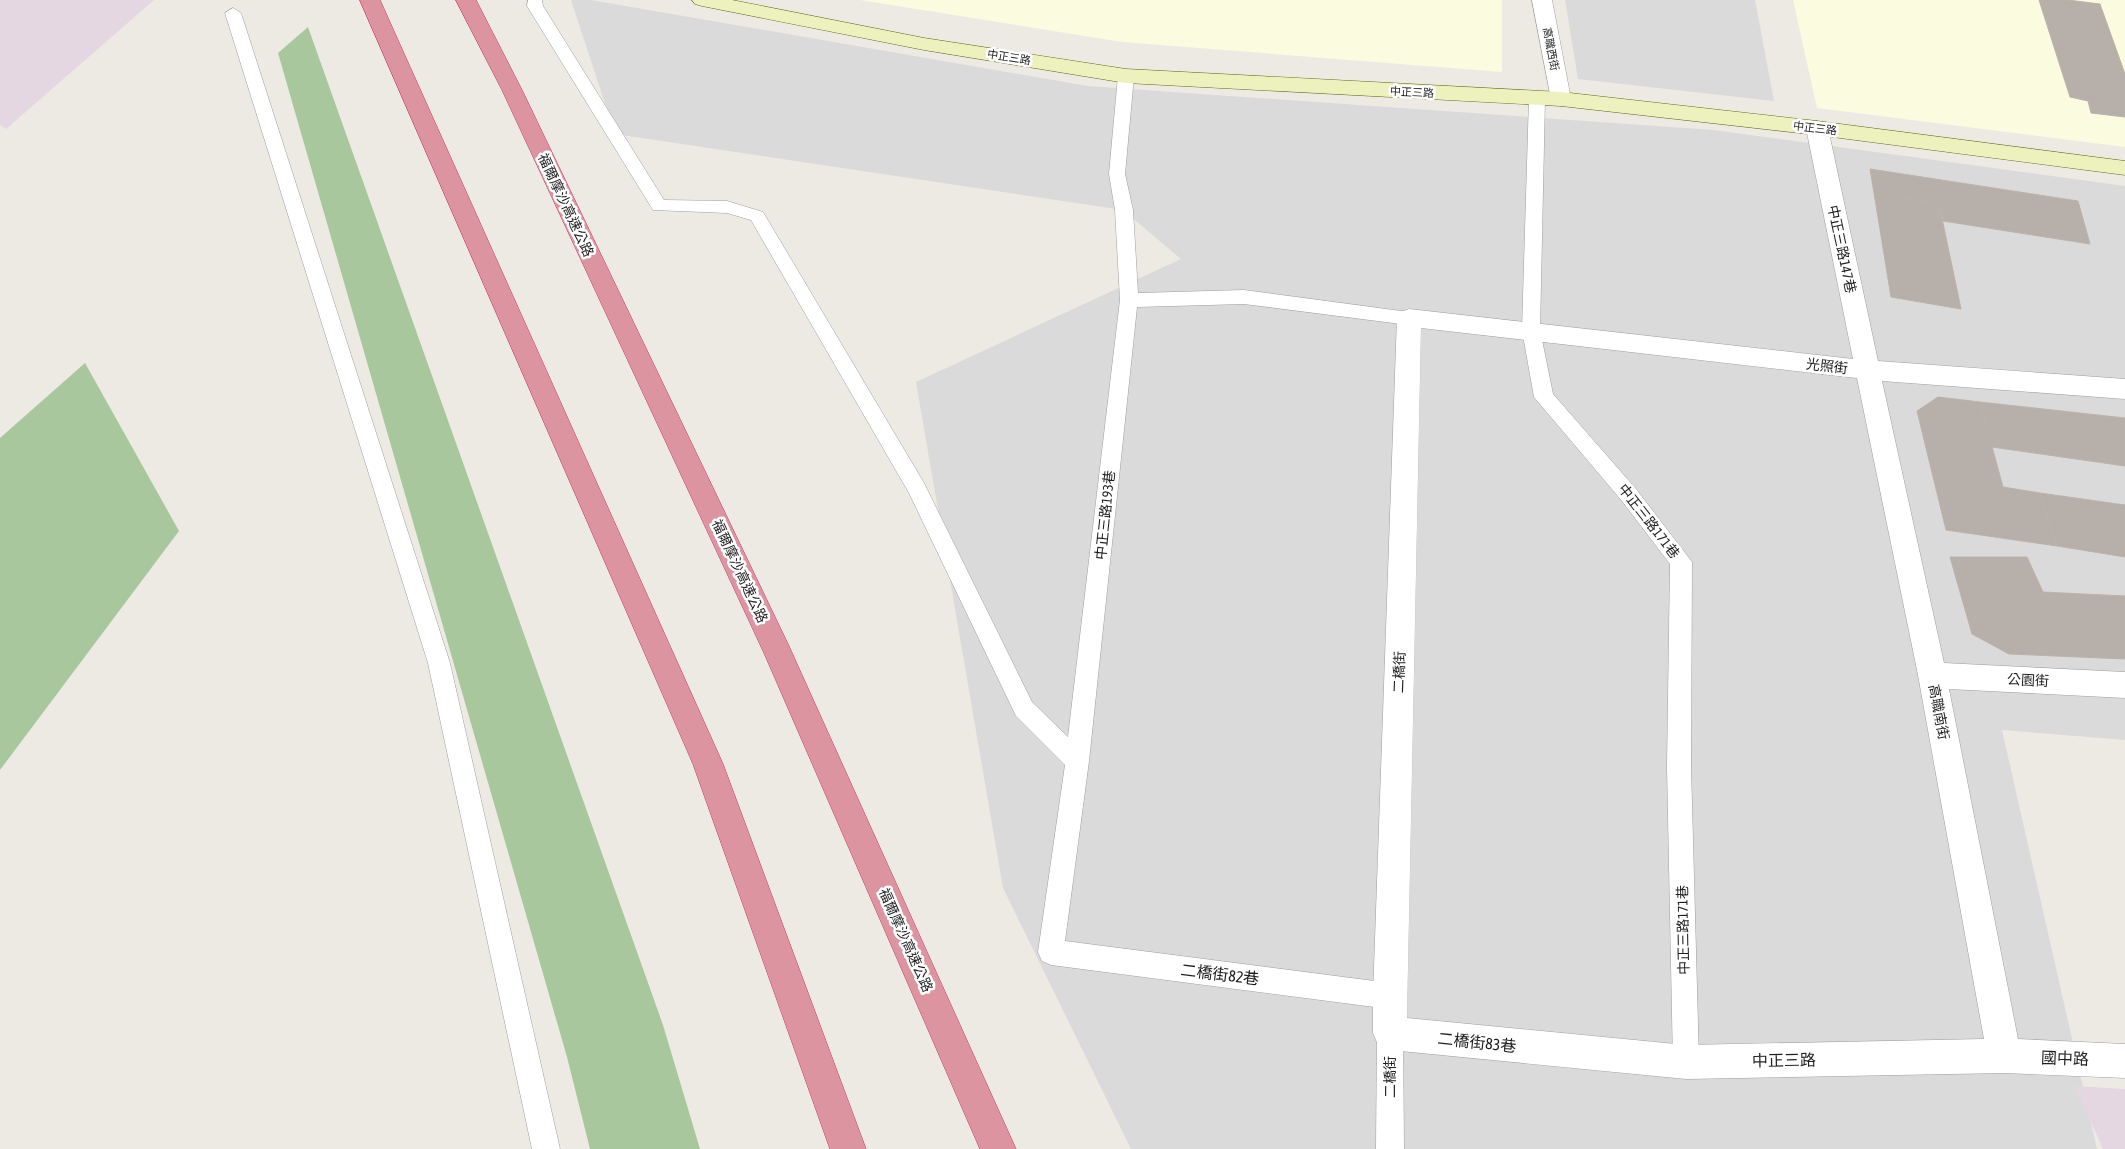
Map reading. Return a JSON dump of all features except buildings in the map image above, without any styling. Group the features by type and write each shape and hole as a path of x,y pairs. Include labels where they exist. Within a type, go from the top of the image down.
{"highway":[{"path":"370,0 394,50 708,764 848,1149"},
{"name":"福爾摩沙高速公路","path":"466,0 512,90 774,644 998,1149"}],"street":[{"name":"中正三路","path":"702,0 924,44 1126,76 1561,99 1818,128 2125,168"},
{"name":"高職西街","path":"1542,0 1561,99"},
{"name":"中正三路147巷","path":"1818,128 1867,370"},
{"path":"1409,318 1531,330"},
{"name":"二橋街","path":"1390,1033 1409,318"},
{"name":"光照街","path":"1531,330 1867,370 2125,389"},
{"name":"高職南街","path":"1867,370 1932,676 2004,1056"},
{"name":"公園街","path":"1932,676 2125,685"},
{"name":"二橋街83巷","path":"1390,1033 1564,1051"},
{"name":"中正三路","path":"1564,1051 1686,1062 2004,1056"},
{"name":"國中路","path":"2004,1056 2125,1061"}],"lane":[{"path":"534,0 535,6 659,206 727,207 757,216 917,489 1024,709 1077,761"},
{"path":"233,13 439,663 546,1149"},
{"name":"中正三路193巷","path":"1051,952 1077,761 1129,300 1124,210 1117,174 1126,76"},
{"name":"中正三路171巷","path":"1536,98 1531,330 1544,397 1630,495 1681,562 1680,767 1686,1062"},
{"path":"1129,300 1244,297 1409,318"},
{"name":"二橋街82巷","path":"1051,952 1390,996"},
{"name":"二橋街","path":"1390,1033 1390,1149"}],"shaded area":[{"path":"0,0 154,0 6,129 0,125"},
{"path":"571,0 591,0 1088,86 1714,130 2125,186 2125,740 2002,730 2097,1149 1131,1149 1003,888 916,382 1181,259 1123,210 615,134"},
{"path":"860,0 1502,0 1502,72 1122,42"},
{"path":"1565,0 1755,0 1774,101 1578,79"},
{"path":"1793,0 2125,0 2125,147 1817,108"},
{"path":"2075,1086 2125,1089 2125,1149 2103,1149"}],"green space":[{"path":"308,27 663,1025 700,1149 590,1149 567,1057 278,53"},
{"path":"85,363 179,531 0,770 0,438"}]}
